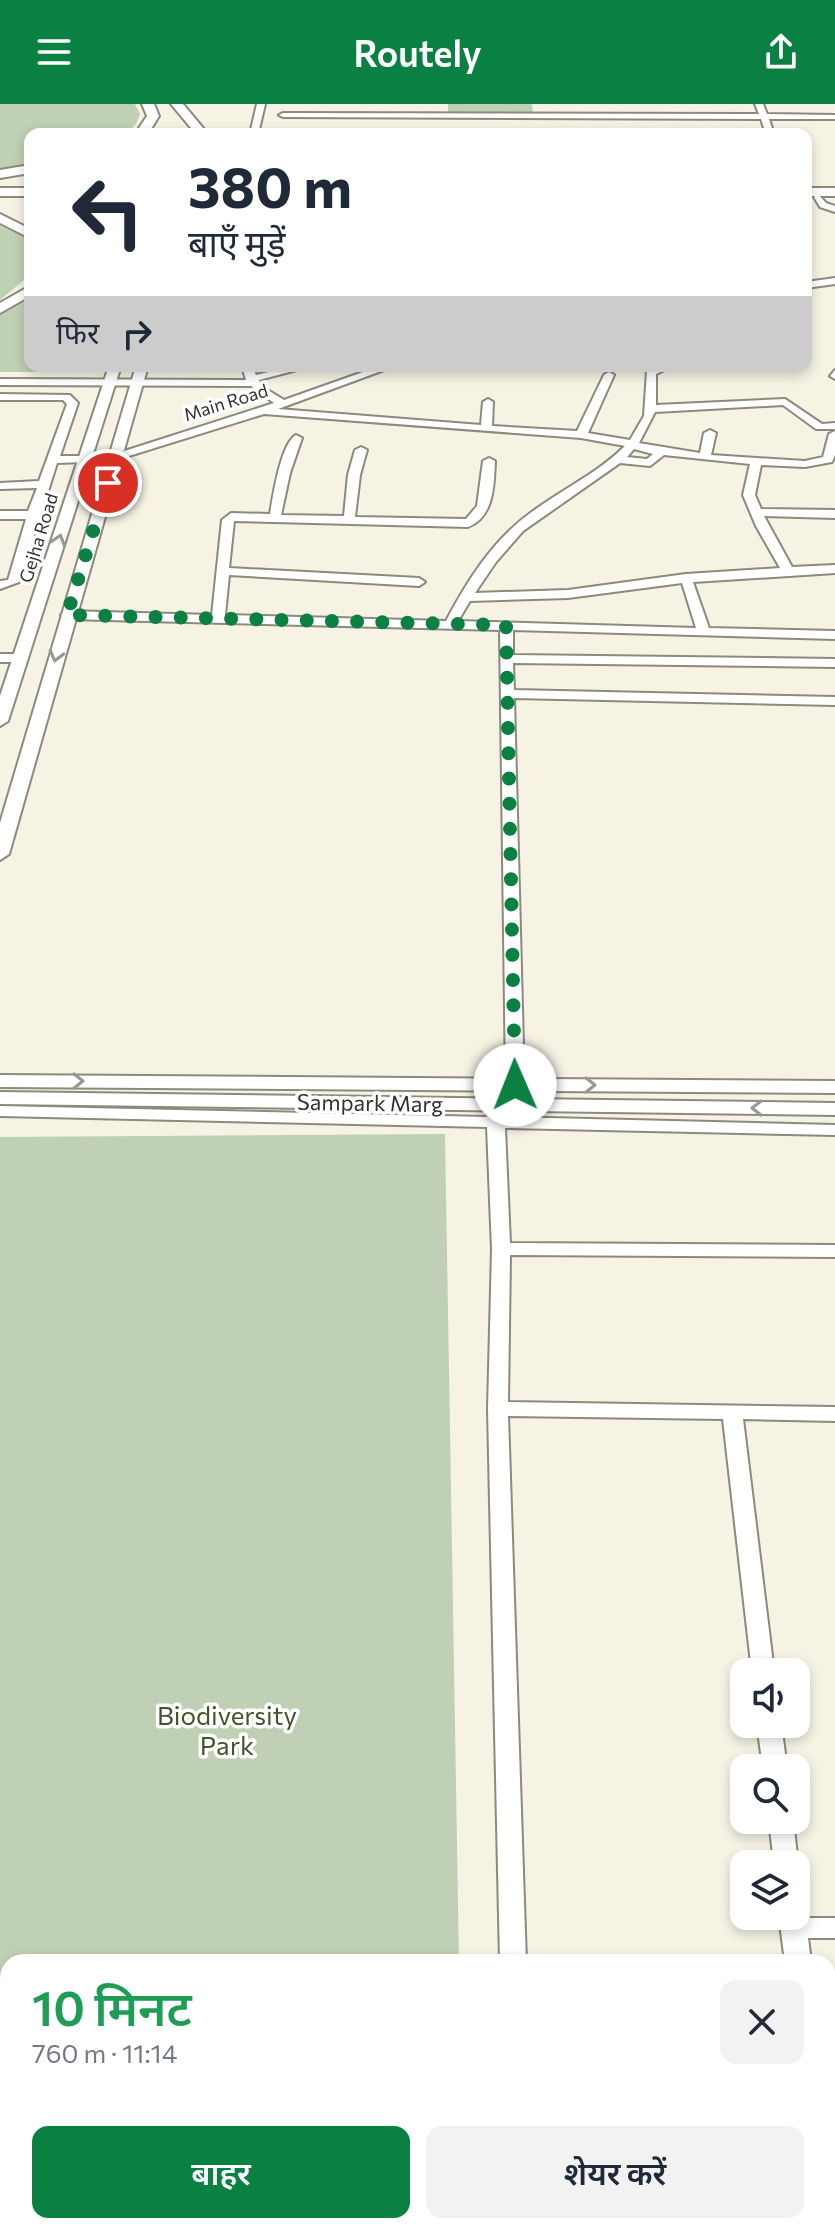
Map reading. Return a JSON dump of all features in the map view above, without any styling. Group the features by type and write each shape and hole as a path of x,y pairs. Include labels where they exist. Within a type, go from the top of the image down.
{"main road":[{"path":"148,104 153,116 148,128"},
{"path":"177,104 196,128"},
{"path":"0,174 24,170"},
{"path":"0,190 24,190"},
{"path":"812,195 835,195"},
{"path":"0,218 24,231"},
{"path":"0,309 24,294"}],"street":[{"path":"255,128 261,104"},
{"path":"439,116 440,104"},
{"path":"538,104 540,116"},
{"path":"759,104 768,128"},
{"path":"283,115 835,117"},
{"path":"812,197 835,209"},
{"path":"812,284 835,281"},
{"name":"Gejha Road","path":"0,721 113,372"},
{"path":"0,854 140,372"},
{"path":"249,372 261,392 283,404"},
{"path":"0,382 252,381 285,372"},
{"name":"Main Road","path":"116,457 263,411 373,372"},
{"path":"451,623 464,597 516,530 586,483 632,445 649,416 652,372"},
{"path":"581,435 609,375"},
{"path":"0,397 66,397 72,400 13,582 0,585"},
{"path":"486,429 488,402"},
{"path":"649,409 785,402 820,427 835,426"},
{"path":"263,411 581,435 661,452 756,461 824,462 830,458 835,434"},
{"path":"705,458 710,433"},
{"path":"275,517 284,473 296,438"},
{"path":"349,520 354,475 361,450"},
{"path":"615,459 650,463 661,452"},
{"path":"52,460 85,459"},
{"path":"218,617 228,520 236,516 473,522 480,513 488,484 489,461"},
{"path":"756,461 749,495 788,571"},
{"path":"0,486 45,484"},
{"path":"756,512 835,514"},
{"path":"0,515 33,515"},
{"path":"464,597 568,594 686,578 835,569"},
{"path":"224,571 419,582"},
{"path":"686,578 704,632"},
{"path":"67,615 835,635"},
{"path":"506,625 515,1085"},
{"path":"0,658 21,658"},
{"path":"506,659 835,663"},
{"path":"507,694 835,701"},
{"name":"Sampark Marg","path":"0,1081 835,1087"},
{"name":"Sampark Marg","path":"0,1098 496,1113 835,1109"},
{"path":"0,1111 496,1113 835,1130"},
{"path":"496,1113 501,1249 498,1409 513,1954"},
{"path":"501,1249 835,1251"},
{"path":"498,1409 835,1414"},
{"path":"732,1413 761,1658"},
{"path":"810,1924 835,1928"},
{"path":"794,1930 797,1954"}],"green space":[{"path":"0,104 135,104 140,114 132,128 24,128 24,165 0,170"},
{"path":"448,104 532,104 533,114 448,114"},
{"path":"0,226 24,237 24,280 0,300"},
{"path":"24,302 24,372 0,372 0,315"},
{"name":"Biodiversity Park","path":"445,1134 459,1954 0,1954 0,1137"}],"route":[{"path":"108,483 67,615 506,625 515,1085"}]}
